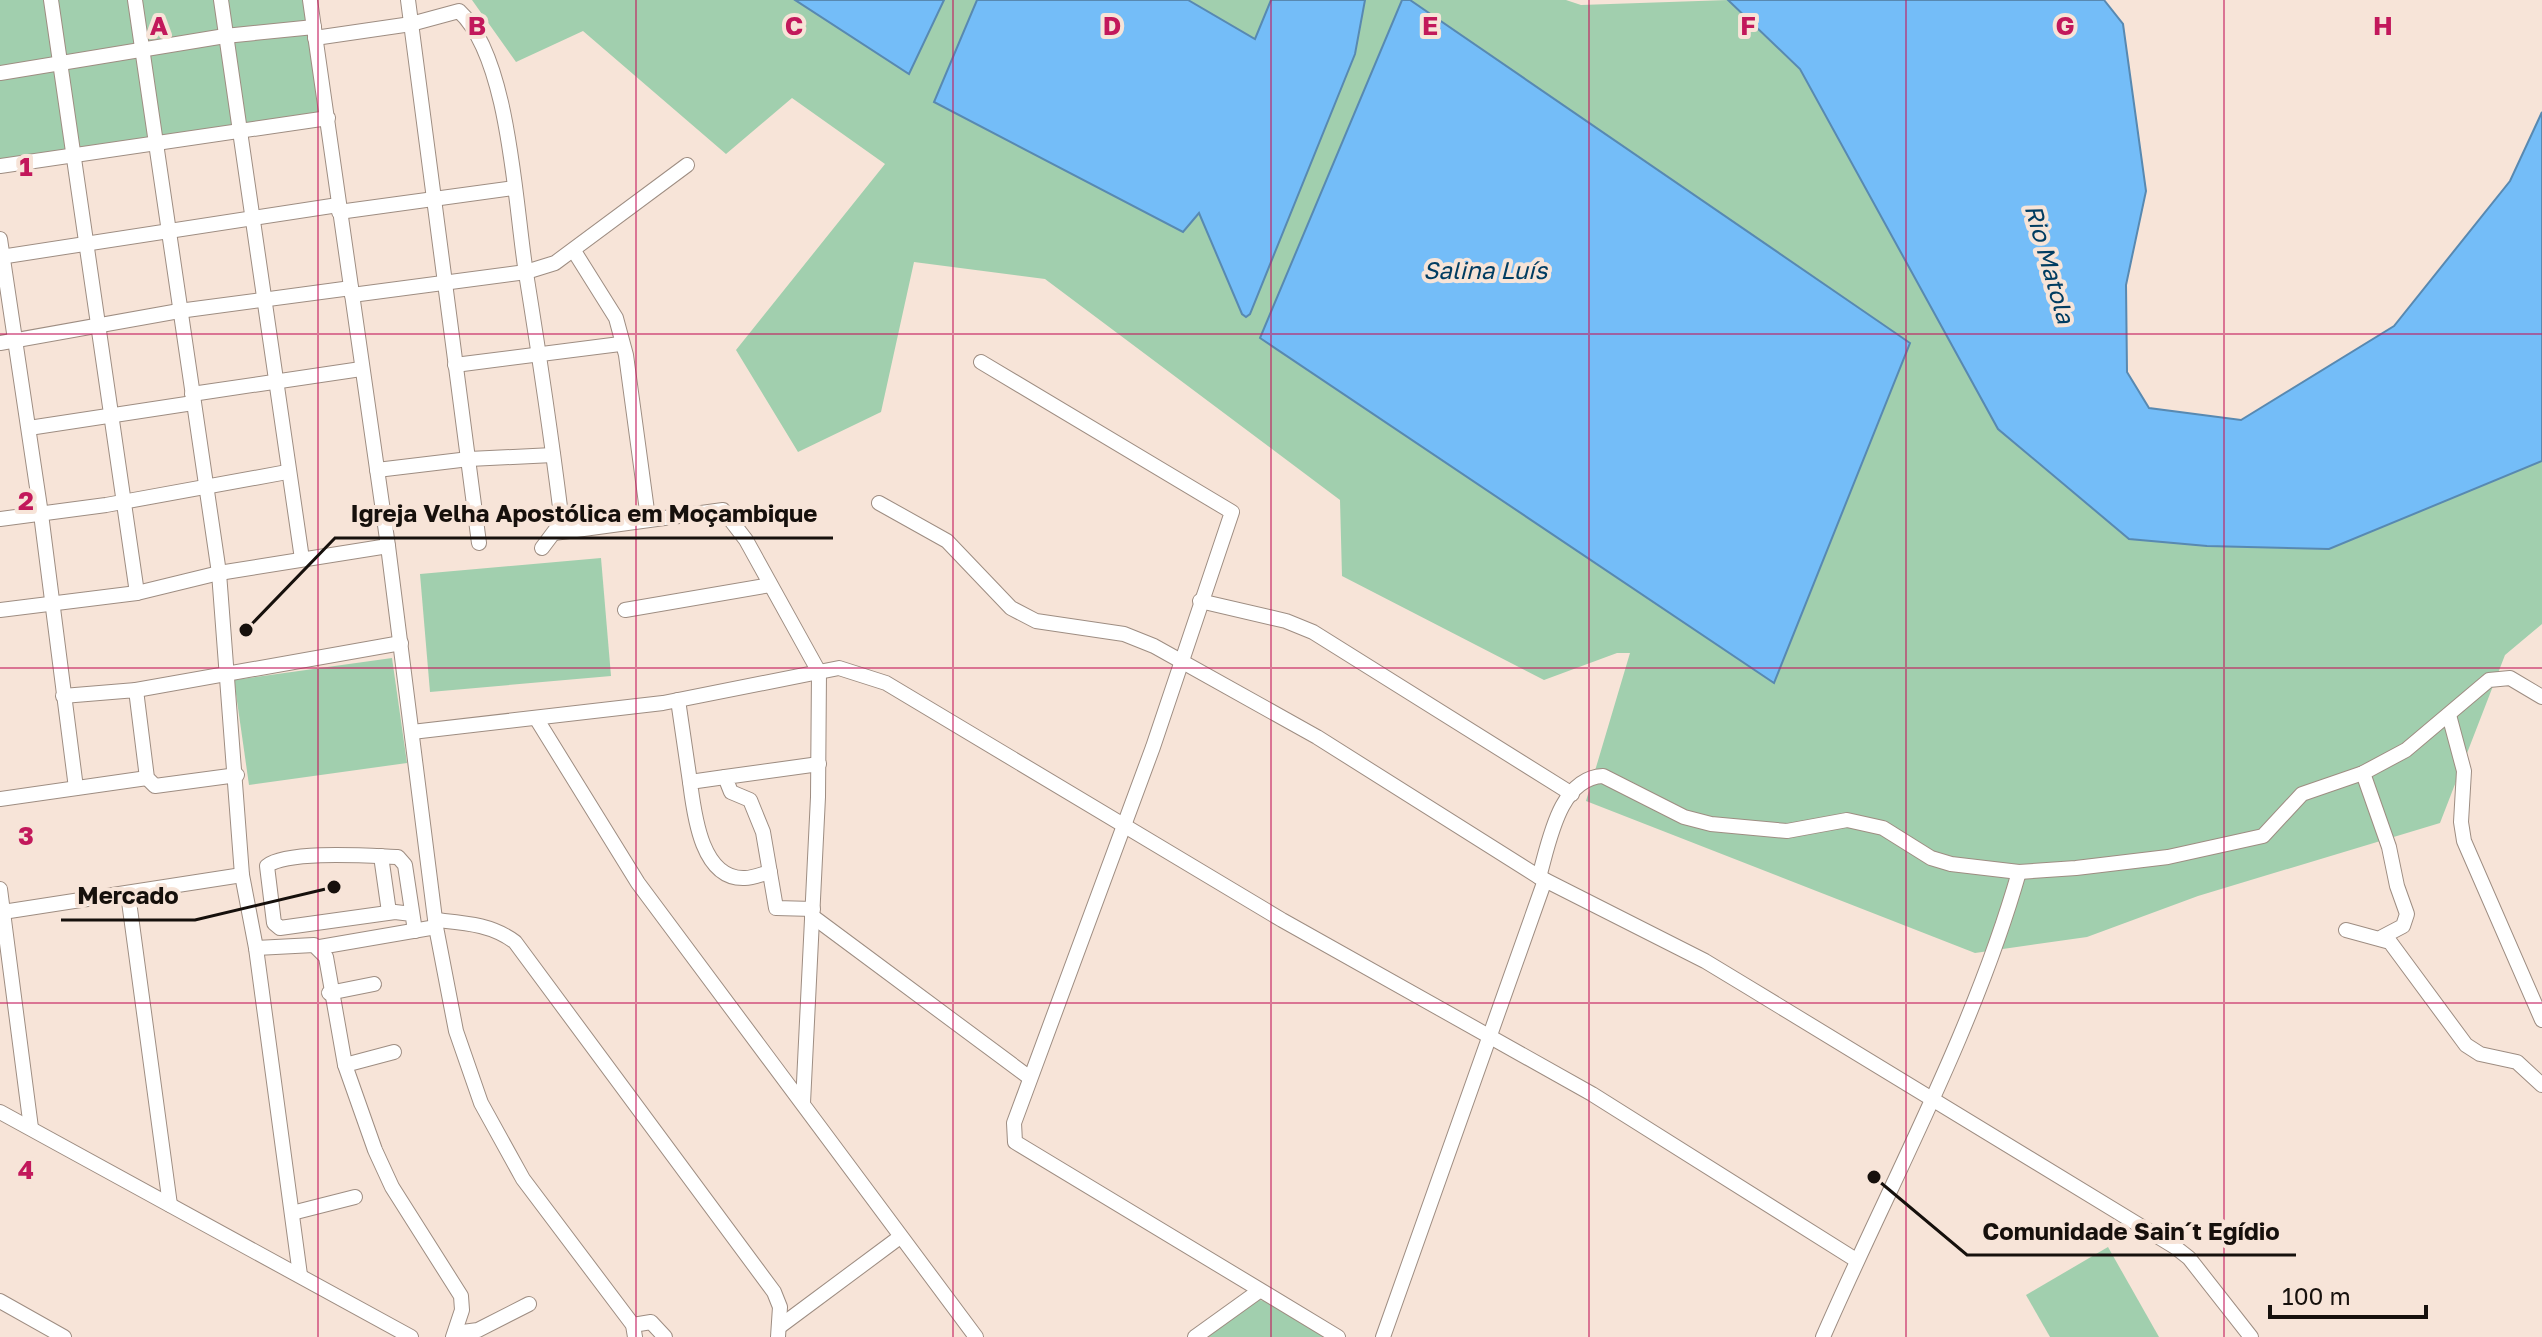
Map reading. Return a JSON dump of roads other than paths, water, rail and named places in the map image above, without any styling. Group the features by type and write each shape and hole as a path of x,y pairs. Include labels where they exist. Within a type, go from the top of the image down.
{"street":[{"path":"51,0 137,593"},
{"path":"135,0 219,573 237,775 242,875 256,948 300,1275"},
{"path":"221,0 302,559"},
{"path":"310,0 388,546 436,924 456,1031 481,1103 523,1179 634,1331 651,1322 665,1337"},
{"path":"408,0 479,543"},
{"path":"0,73 225,36 411,24 459,11 470,21 490,63 500,97 540,353 561,515 554,533 542,548"},
{"path":"0,166 328,118"},
{"path":"7,342 179,311 445,284 526,272 555,263 574,251 687,165"},
{"path":"1,257 251,217 434,200 514,188"},
{"path":"0,239 7,342 29,428 76,788"},
{"path":"574,251 616,318 620,344 626,355 648,518"},
{"path":"455,365 620,344"},
{"path":"981,362 1232,512 1182,662 1014,1123 1015,1142 1338,1337"},
{"path":"29,428 361,369"},
{"path":"377,470 469,459 553,455"},
{"path":"0,519 122,502 287,472"},
{"path":"879,503 960,551 1011,608 1036,621 1124,634 1182,662 1317,737 1542,878 1705,961 2175,1247 2189,1258 2251,1337"},
{"path":"554,533 723,510 746,540 819,672 819,764 803,1103"},
{"path":"0,610 137,593 219,573 388,546"},
{"path":"625,610 770,585"},
{"path":"1200,601 1255,613 1313,632 1572,794"},
{"path":"63,696 136,690 228,671 401,643"},
{"path":"412,732 678,700 819,672 854,670 886,683 1123,826 1663,1136 1856,1260"},
{"path":"1383,1337 1489,1037 1542,878 1553,829 1580,782 1603,776 1684,817 1711,824 1787,831 1847,820 1883,828 1931,858 1951,864 2019,872 2168,857 2263,836 2302,794 2363,773 2406,750 2489,680 2510,678 2542,697"},
{"path":"136,690 147,778 155,786 237,775"},
{"path":"678,700 701,835 712,862 722,871 743,879 770,872"},
{"path":"2449,715 2464,771 2461,822 2464,841 2472,865 2536,987 2542,1020"},
{"path":"536,718 638,883 976,1337"},
{"path":"690,782 819,764"},
{"path":"2363,773 2389,847 2407,914 2403,926 2382,937"},
{"path":"725,777 731,792 750,800 763,832 776,908 812,913 1030,1078"},
{"path":"0,799 147,778"},
{"path":"412,914 389,912 280,928 274,923 267,866 273,861 346,854 398,857 404,863 415,931"},
{"path":"381,856 389,912"},
{"path":"1823,1337 1931,1099 2003,929 2019,872"},
{"path":"3,912 242,875"},
{"path":"0,889 31,1128"},
{"path":"128,894 170,1205"},
{"path":"256,948 305,944 320,947 415,931 436,924 474,924 504,934 515,942 774,1292 780,1307 778,1332"},
{"path":"2346,930 2382,937 2396,949 2466,1045 2480,1054 2517,1062 2542,1085"},
{"path":"320,947 326,957 329,993 345,1065 360,1113 392,1187 461,1296 462,1310 454,1335 478,1330 529,1304"},
{"path":"329,993 374,984"},
{"path":"345,1065 394,1052"},
{"path":"0,1112 411,1337"},
{"path":"292,1213 355,1197"},
{"path":"778,1332 900,1237"},
{"path":"1195,1337 1259,1291"},
{"path":"0,1301 64,1337"}],"water":[{"path":"795,0 944,0 909,74"},
{"path":"977,0 1188,0 1255,39 1271,0 1365,0 1355,54 1250,314 1246,317 1242,314 1199,213 1183,232 934,102"},
{"name":"Salina Luís","path":"1402,0 1410,0 1910,343 1774,683 1260,338"},
{"name":"Rio Matola","path":"1728,0 2104,0 2123,24 2146,191 2126,285 2127,372 2149,408 2241,420 2394,326 2510,181 2542,112 2542,461 2329,549 2207,546 2129,539 1998,429 1800,69"}],"place":[{"name":"Igreja Velha Apostólica em Moçambique","path":"246,630"},
{"name":"Mercado","path":"334,887"},
{"name":"Comunidade Sain´t Egídio","path":"1874,1177"}]}
